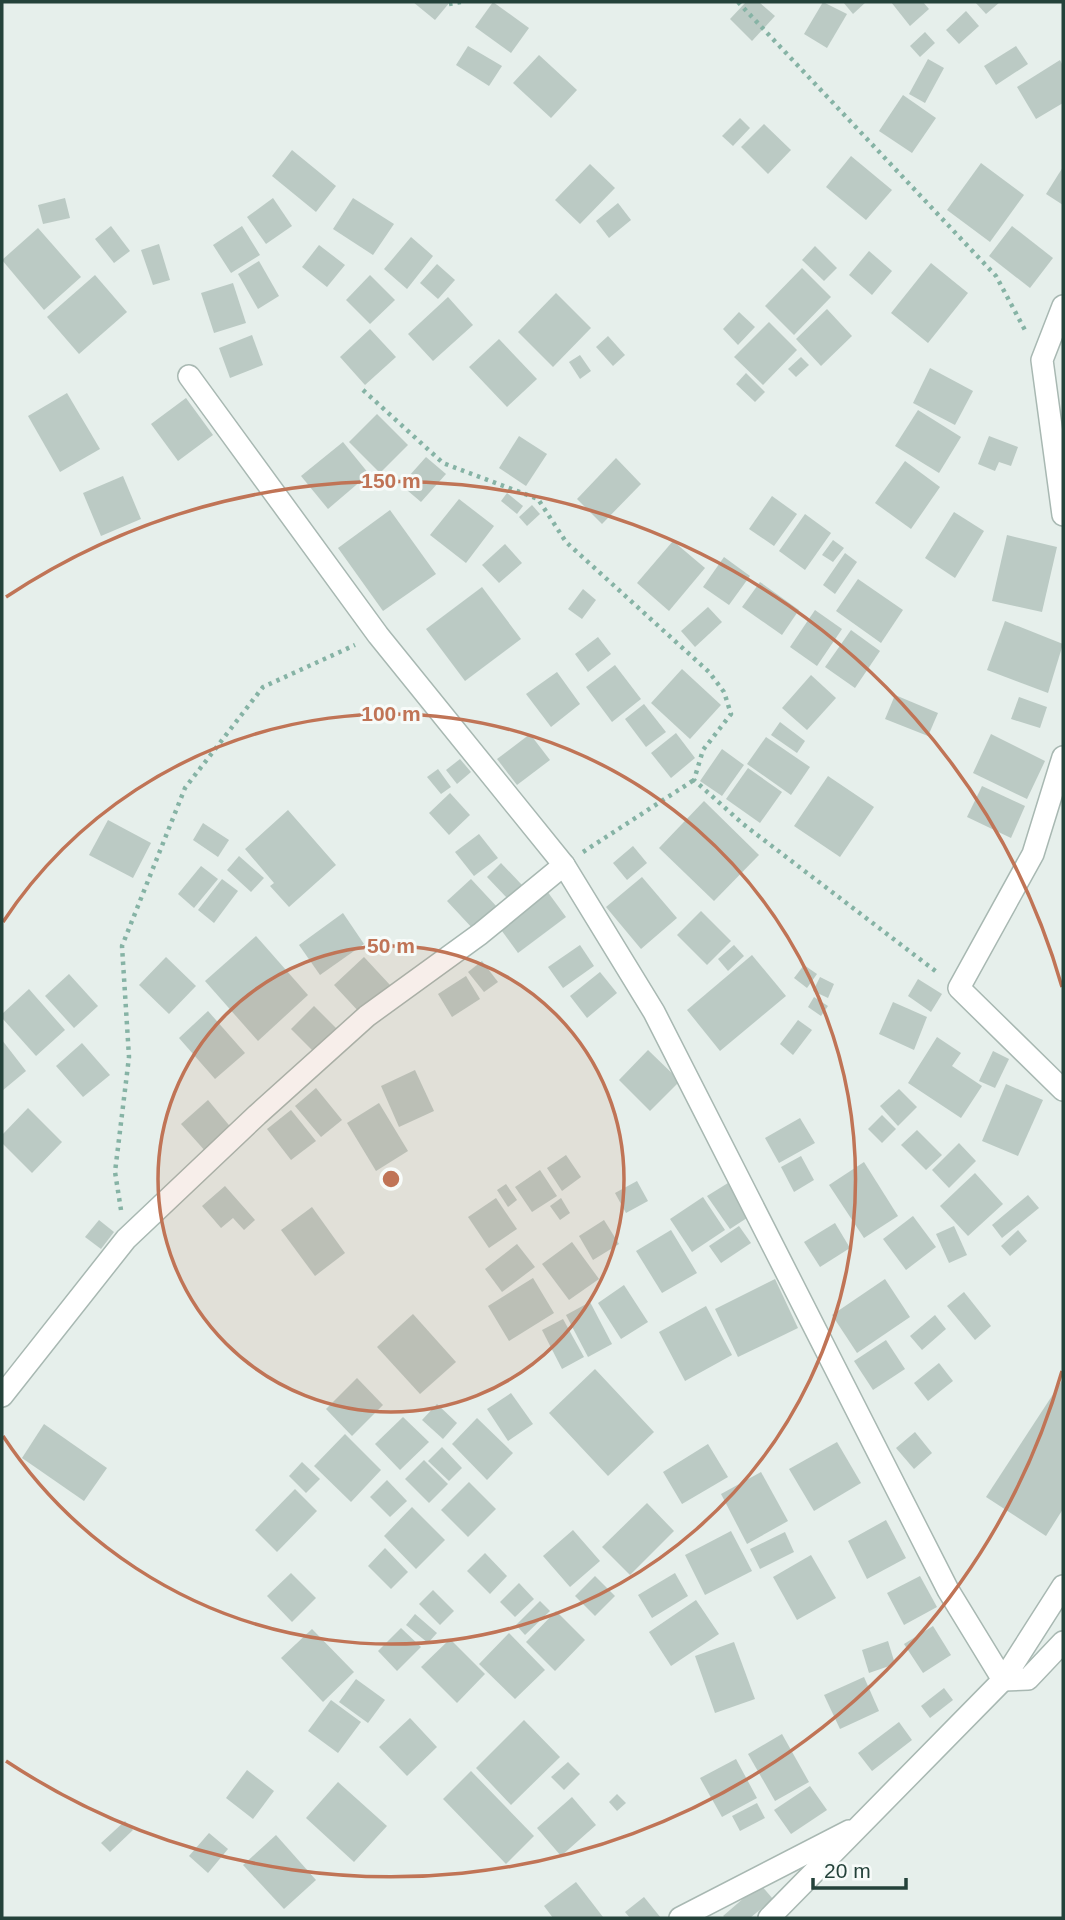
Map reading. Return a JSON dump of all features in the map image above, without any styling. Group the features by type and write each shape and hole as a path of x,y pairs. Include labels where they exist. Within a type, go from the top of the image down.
{"street":[{"path":"1063,306 1042,360 1063,515"},
{"path":"189,376 378,635 564,865 654,1012 948,1590 1003,1680"},
{"path":"1063,757 1033,854 959,988 1063,1090"},
{"path":"2,1396 125,1239 367,1016 480,934 564,865"},
{"path":"769,1918 1003,1680 1063,1586"},
{"path":"1003,1680 1028,1679 1063,1642"},
{"path":"680,1918 863,1823"}],"path":[{"path":"449,4 461,2"},
{"path":"738,2 996,276 1042,360"},
{"path":"363,390 443,463 538,499 566,542 709,672 724,692 731,715 703,750 694,780 564,865"},
{"path":"125,1239 115,1172 129,1057 122,946 185,788 263,687 378,635"},
{"path":"694,780 743,824 959,988"}],"building":[{"path":"413,2 450,2 435,20"},
{"path":"493,2 529,28 511,53 475,27"},
{"path":"746,2 759,2 775,16 752,41 730,19"},
{"path":"823,2 847,14 827,48 804,34"},
{"path":"843,2 866,2 853,14"},
{"path":"891,2 923,2 929,9 910,26"},
{"path":"975,2 1000,2 986,14"},
{"path":"966,11 979,26 959,44 946,30"},
{"path":"925,32 935,43 920,57 910,46"},
{"path":"468,46 502,66 489,86 456,65"},
{"path":"1016,46 1028,64 996,85 984,66"},
{"path":"539,55 577,90 551,118 513,83"},
{"path":"928,59 944,68 925,103 909,94"},
{"path":"1060,60 1063,66 1063,103 1036,119 1017,87"},
{"path":"903,95 936,118 912,153 879,131"},
{"path":"740,118 750,128 733,146 722,136"},
{"path":"764,124 791,150 768,174 741,147"},
{"path":"292,150 336,186 316,212 272,176"},
{"path":"851,156 892,190 866,220 826,187"},
{"path":"981,163 1024,195 990,242 947,210"},
{"path":"590,164 615,188 580,224 555,200"},
{"path":"1063,167 1063,205 1046,194"},
{"path":"65,198 70,218 43,224 38,205"},
{"path":"273,198 292,226 266,244 247,217"},
{"path":"353,198 394,224 373,255 333,229"},
{"path":"618,203 631,220 609,238 596,221"},
{"path":"111,226 130,251 114,263 95,239"},
{"path":"242,226 260,255 231,273 213,245"},
{"path":"1012,226 1053,258 1030,288 989,256"},
{"path":"38,228 81,277 44,310 2,260"},
{"path":"411,237 433,256 407,289 384,269"},
{"path":"159,244 170,280 153,285 141,250"},
{"path":"319,245 345,265 327,287 302,267"},
{"path":"815,246 837,268 824,281 802,260"},
{"path":"869,251 892,271 872,295 849,275"},
{"path":"259,261 279,296 258,309 238,274"},
{"path":"931,263 968,293 928,343 891,313"},
{"path":"437,264 455,280 438,299 420,283"},
{"path":"802,268 831,297 794,335 765,306"},
{"path":"95,275 127,312 79,354 47,317"},
{"path":"370,275 395,300 370,324 346,300"},
{"path":"233,283 246,323 214,333 201,293"},
{"path":"556,293 591,328 553,367 518,332"},
{"path":"448,297 473,325 433,361 408,334"},
{"path":"827,309 852,336 821,366 796,339"},
{"path":"739,312 755,327 738,345 723,329"},
{"path":"769,322 797,350 763,385 734,357"},
{"path":"370,329 396,357 365,385 340,357"},
{"path":"252,335 263,365 230,378 219,348"},
{"path":"608,336 625,355 613,366 596,347"},
{"path":"499,339 537,379 507,407 469,367"},
{"path":"580,355 591,371 580,379 569,362"},
{"path":"801,357 809,365 796,377 788,369"},
{"path":"930,368 973,391 955,425 913,403"},
{"path":"746,373 765,392 755,402 736,384"},
{"path":"67,393 100,449 60,472 28,416"},
{"path":"186,398 213,435 178,461 151,424"},
{"path":"918,410 961,437 939,473 895,446"},
{"path":"377,414 408,445 380,473 349,442"},
{"path":"519,436 547,454 526,486 499,468"},
{"path":"989,436 1018,447 1011,466 999,462 995,471 978,464"},
{"path":"343,442 369,474 328,509 301,476"},
{"path":"426,457 446,474 421,502 401,485"},
{"path":"616,458 641,484 602,524 577,499"},
{"path":"905,461 940,487 911,529 875,503"},
{"path":"123,476 141,519 101,536 83,493"},
{"path":"507,493 523,506 517,514 501,501"},
{"path":"772,496 797,514 774,546 749,529"},
{"path":"459,499 494,526 466,563 430,535"},
{"path":"532,505 540,514 527,526 519,517"},
{"path":"390,510 436,574 383,611 338,548"},
{"path":"954,512 984,531 955,578 925,558"},
{"path":"805,514 831,533 805,570 779,551"},
{"path":"1007,535 1057,547 1042,612 992,601"},
{"path":"833,540 844,548 833,562 822,555"},
{"path":"673,541 705,568 669,611 637,583"},
{"path":"505,544 522,563 499,583 482,565"},
{"path":"845,553 857,562 835,594 823,585"},
{"path":"724,557 750,576 729,605 703,587"},
{"path":"858,579 903,610 881,643 836,611"},
{"path":"760,582 799,610 782,635 742,607"},
{"path":"482,587 521,639 465,681 426,629"},
{"path":"583,589 596,600 582,619 568,609"},
{"path":"708,607 722,622 695,647 681,631"},
{"path":"815,610 842,629 817,666 790,647"},
{"path":"1005,621 1063,644 1048,693 987,670"},
{"path":"851,630 880,651 855,688 825,667"},
{"path":"598,637 611,654 588,672 575,654"},
{"path":"615,665 641,699 612,722 586,687"},
{"path":"682,669 721,705 690,739 651,703"},
{"path":"557,672 580,704 551,727 526,694"},
{"path":"811,675 836,698 807,730 782,708"},
{"path":"895,695 938,713 928,736 885,719"},
{"path":"1019,697 1047,707 1040,728 1011,719"},
{"path":"644,704 666,732 646,747 625,719"},
{"path":"780,722 805,741 797,753 771,735"},
{"path":"676,733 695,758 671,778 651,753"},
{"path":"530,734 550,760 517,785 497,759"},
{"path":"991,734 1045,761 1027,799 973,773"},
{"path":"766,737 810,767 791,795 747,764"},
{"path":"722,749 744,765 722,796 700,781"},
{"path":"460,759 471,772 457,784 446,770"},
{"path":"748,768 782,792 760,823 726,799"},
{"path":"438,769 451,787 441,794 427,777"},
{"path":"828,776 874,807 840,857 794,826"},
{"path":"982,786 1025,806 1011,838 967,817"},
{"path":"450,793 470,815 449,835 429,813"},
{"path":"704,801 759,855 714,901 659,848"},
{"path":"288,810 336,865 289,907 270,886 274,883 245,849"},
{"path":"108,820 151,843 133,878 89,855"},
{"path":"203,823 229,840 218,857 193,840"},
{"path":"479,834 498,858 474,876 455,852"},
{"path":"633,846 647,863 627,880 613,863"},
{"path":"239,856 264,878 251,892 227,870"},
{"path":"501,863 522,885 507,898 487,877"},
{"path":"201,866 218,879 194,908 178,894"},
{"path":"642,877 677,918 641,949 606,907"},
{"path":"222,879 238,891 214,923 198,910"},
{"path":"471,879 498,908 474,930 447,901"},
{"path":"547,891 566,917 518,953 499,927"},
{"path":"701,911 731,941 707,965 677,935"},
{"path":"343,913 364,944 320,975 299,945"},
{"path":"256,936 308,995 258,1041 205,981"},
{"path":"580,945 594,966 563,988 548,967"},
{"path":"734,945 744,956 728,971 718,959"},
{"path":"752,955 786,996 720,1051 687,1010"},
{"path":"166,957 196,986 169,1014 139,985"},
{"path":"364,957 390,985 360,1013 334,985"},
{"path":"482,961 498,982 484,992 468,972"},
{"path":"804,965 817,974 807,988 794,978"},
{"path":"600,972 617,993 587,1018 570,996"},
{"path":"69,974 98,1006 74,1028 45,996"},
{"path":"466,976 480,999 452,1017 438,994"},
{"path":"820,977 834,984 828,998 813,991"},
{"path":"918,979 942,994 931,1012 908,996"},
{"path":"29,989 65,1030 36,1056 2,1018 2,1014"},
{"path":"814,997 828,1006 821,1016 808,1007"},
{"path":"893,1002 927,1017 914,1050 879,1034"},
{"path":"314,1006 337,1029 314,1052 291,1029"},
{"path":"208,1011 245,1053 215,1079 179,1038"},
{"path":"798,1020 812,1030 793,1055 780,1044"},
{"path":"937,1037 961,1053 952,1066 982,1086 961,1118 908,1083"},
{"path":"2,1040 26,1071 2,1091"},
{"path":"82,1043 110,1075 83,1097 56,1066"},
{"path":"648,1050 680,1081 650,1111 619,1080"},
{"path":"993,1051 1009,1059 995,1088 979,1081"},
{"path":"415,1070 434,1111 399,1127 381,1086"},
{"path":"1006,1084 1043,1100 1018,1156 982,1141"},
{"path":"316,1088 342,1120 321,1137 295,1106"},
{"path":"899,1089 917,1107 898,1126 880,1106"},
{"path":"208,1100 233,1130 207,1153 181,1124"},
{"path":"379,1103 408,1151 376,1171 347,1123"},
{"path":"28,1108 62,1142 32,1173 2,1143 2,1135"},
{"path":"291,1110 316,1141 291,1160 267,1129"},
{"path":"882,1115 896,1129 882,1143 868,1129"},
{"path":"800,1118 815,1143 779,1163 765,1138"},
{"path":"917,1130 942,1155 926,1170 901,1145"},
{"path":"959,1143 976,1161 949,1188 932,1170"},
{"path":"566,1155 581,1177 562,1191 547,1168"},
{"path":"801,1156 814,1180 794,1192 781,1167"},
{"path":"864,1162 898,1216 864,1238 829,1185"},
{"path":"540,1170 557,1196 532,1212 515,1187"},
{"path":"975,1173 1003,1204 968,1236 940,1206"},
{"path":"637,1181 648,1201 626,1213 615,1193"},
{"path":"728,1183 750,1216 730,1229 707,1196"},
{"path":"506,1184 517,1200 508,1207 497,1190"},
{"path":"225,1186 255,1220 244,1230 233,1218 221,1228 202,1206"},
{"path":"1028,1195 1039,1208 1002,1238 992,1225"},
{"path":"703,1197 725,1230 692,1252 670,1219"},
{"path":"496,1198 517,1229 489,1248 468,1217"},
{"path":"561,1198 570,1213 560,1220 550,1206"},
{"path":"312,1207 345,1253 315,1276 281,1230"},
{"path":"913,1216 936,1247 906,1270 883,1239"},
{"path":"99,1220 114,1232 101,1249 85,1237"},
{"path":"604,1220 619,1244 593,1260 579,1236"},
{"path":"835,1223 850,1248 820,1267 804,1242"},
{"path":"739,1226 751,1243 721,1263 709,1246"},
{"path":"954,1226 967,1255 949,1263 936,1234"},
{"path":"671,1230 697,1273 662,1293 636,1251"},
{"path":"1018,1230 1027,1241 1010,1256 1001,1246"},
{"path":"572,1242 599,1279 569,1300 542,1264"},
{"path":"517,1244 535,1267 502,1292 485,1269"},
{"path":"533,1278 554,1313 509,1341 488,1306"},
{"path":"775,1279 798,1328 738,1357 715,1309"},
{"path":"885,1279 910,1317 857,1353 832,1315"},
{"path":"624,1285 648,1322 621,1339 598,1303"},
{"path":"964,1292 991,1326 975,1340 947,1306"},
{"path":"590,1302 612,1344 588,1357 566,1315"},
{"path":"706,1306 732,1355 685,1381 659,1332"},
{"path":"413,1314 456,1362 420,1394 377,1347"},
{"path":"935,1315 946,1329 922,1350 910,1336"},
{"path":"563,1319 584,1357 562,1369 542,1330"},
{"path":"886,1340 905,1369 873,1390 854,1361"},
{"path":"939,1363 953,1381 928,1401 914,1383"},
{"path":"595,1369 654,1432 608,1476 549,1413"},
{"path":"357,1378 383,1405 352,1436 326,1409"},
{"path":"1063,1379 1063,1509 1046,1536 986,1497"},
{"path":"511,1393 533,1424 508,1441 487,1409"},
{"path":"437,1404 457,1423 443,1439 422,1420"},
{"path":"403,1417 429,1442 400,1470 375,1444"},
{"path":"477,1418 513,1453 487,1480 452,1444"},
{"path":"44,1424 107,1468 84,1501 22,1458"},
{"path":"915,1432 932,1453 914,1469 896,1448"},
{"path":"345,1434 381,1470 351,1502 314,1466"},
{"path":"837,1442 861,1483 814,1511 789,1469"},
{"path":"708,1444 728,1477 682,1504 663,1472"},
{"path":"442,1447 462,1468 449,1481 428,1461"},
{"path":"424,1460 448,1484 429,1503 405,1479"},
{"path":"302,1462 320,1479 306,1493 289,1476"},
{"path":"761,1472 788,1521 747,1544 721,1494"},
{"path":"387,1480 407,1501 390,1517 370,1497"},
{"path":"469,1482 496,1509 468,1537 441,1510"},
{"path":"295,1489 317,1511 277,1552 255,1530"},
{"path":"647,1503 674,1531 630,1575 602,1547"},
{"path":"412,1507 445,1540 416,1569 384,1536"},
{"path":"886,1520 906,1558 867,1579 848,1541"},
{"path":"573,1530 600,1561 570,1587 543,1556"},
{"path":"731,1531 752,1571 705,1595 685,1555"},
{"path":"785,1532 794,1552 760,1569 750,1549"},
{"path":"385,1548 408,1572 391,1589 368,1566"},
{"path":"485,1553 507,1576 490,1594 467,1571"},
{"path":"811,1555 836,1598 797,1620 773,1577"},
{"path":"291,1573 316,1598 292,1622 267,1596"},
{"path":"675,1573 688,1596 652,1618 638,1595"},
{"path":"595,1576 615,1596 595,1616 575,1596"},
{"path":"920,1576 937,1607 904,1625 887,1593"},
{"path":"519,1583 534,1599 515,1617 500,1602"},
{"path":"433,1590 454,1611 440,1625 419,1604"},
{"path":"696,1600 719,1634 671,1666 649,1632"},
{"path":"540,1601 550,1611 525,1635 516,1625"},
{"path":"556,1611 585,1640 555,1671 526,1642"},
{"path":"415,1614 437,1633 428,1643 406,1625"},
{"path":"933,1626 951,1655 923,1673 904,1644"},
{"path":"401,1628 421,1647 397,1671 378,1651"},
{"path":"312,1629 354,1672 323,1702 281,1658"},
{"path":"509,1633 545,1670 515,1699 479,1664"},
{"path":"450,1639 485,1674 457,1703 421,1667"},
{"path":"888,1641 895,1664 869,1673 862,1650"},
{"path":"734,1642 755,1699 715,1713 695,1656"},
{"path":"864,1677 879,1711 840,1729 824,1695"},
{"path":"356,1679 385,1700 368,1723 339,1702"},
{"path":"944,1688 953,1700 930,1718 921,1706"},
{"path":"331,1700 361,1722 338,1753 308,1731"},
{"path":"410,1718 437,1747 407,1776 379,1747"},
{"path":"524,1720 560,1757 511,1805 476,1768"},
{"path":"899,1722 912,1740 872,1771 858,1753"},
{"path":"782,1734 809,1782 775,1801 748,1754"},
{"path":"736,1759 757,1798 722,1817 700,1778"},
{"path":"568,1762 580,1774 564,1790 551,1777"},
{"path":"247,1770 274,1791 253,1819 226,1798"},
{"path":"471,1771 534,1836 506,1864 443,1799"},
{"path":"338,1782 387,1826 354,1862 306,1818"},
{"path":"810,1786 827,1810 791,1834 774,1810"},
{"path":"617,1794 626,1803 617,1811 609,1802"},
{"path":"572,1797 596,1825 561,1856 537,1828"},
{"path":"757,1803 765,1818 740,1831 732,1816"},
{"path":"125,1821 133,1830 110,1852 101,1843"},
{"path":"209,1833 228,1849 208,1873 189,1856"},
{"path":"276,1835 316,1880 284,1909 243,1865"},
{"path":"576,1882 603,1917 553,1918 544,1906"},
{"path":"760,1884 773,1899 750,1918 723,1916"},
{"path":"644,1897 661,1918 630,1918 625,1912"}]}
